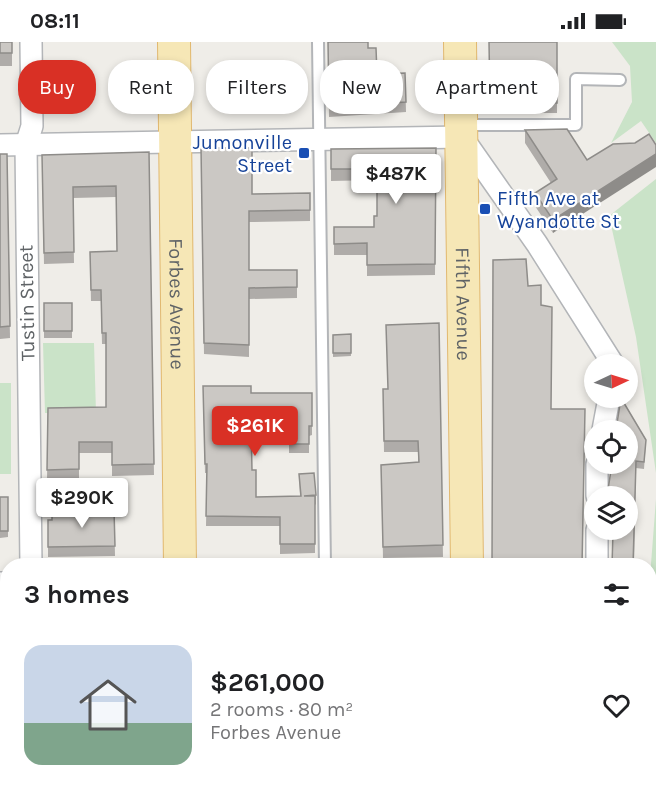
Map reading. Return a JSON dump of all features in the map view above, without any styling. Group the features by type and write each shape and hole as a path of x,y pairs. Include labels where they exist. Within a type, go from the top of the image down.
{"main road":[{"name":"Forbes Avenue","path":"174,42 180,558"},
{"name":"Fifth Avenue","path":"460,42 467,558"}],"street":[{"name":"Tustin Street","path":"31,42 32,126 26,145 31,558"},
{"path":"0,145 320,140 462,131 608,354"},
{"path":"597,540 597,558"}],"lane":[{"path":"318,42 325,558"},
{"path":"462,131 576,125 576,79 621,80"}],"green space":[{"path":"612,42 656,42 656,143 641,121 611,143 632,102 630,66"},
{"path":"656,179 656,473 636,337 609,216"},
{"path":"43,343 94,343 96,413 45,413"},
{"path":"0,383 11,383 11,474 0,474"},
{"path":"656,499 656,558 651,558"}],"building":[{"path":"0,42 12,42 12,53 0,53"},
{"path":"328,42 368,42 368,48 376,48 376,60 328,60"},
{"path":"489,42 557,42 557,60 489,60"},
{"path":"403,73 405,73 406,102 403,102"},
{"path":"567,129 587,160 613,144 635,143 649,134 656,145 656,154 553,220 535,193 557,179 525,130"},
{"path":"201,148 252,148 252,194 310,193 310,210 249,211 249,270 297,270 297,287 249,288 249,345 204,343"},
{"path":"436,148 435,264 367,265 367,243 334,244 334,227 374,227 374,216 377,216 377,169 331,169 331,149"},
{"path":"149,152 154,464 112,465 112,442 79,442 79,469 47,470 48,408 106,407 106,333 102,333 101,290 91,290 90,252 117,251 116,186 73,187 74,252 44,253 42,155"},
{"path":"0,154 7,154 10,326 0,327"},
{"path":"526,259 528,286 541,285 541,305 552,307 551,409 585,409 582,558 492,558 493,260"},
{"path":"44,303 72,303 72,331 44,331"},
{"path":"439,323 443,545 383,547 381,465 419,462 418,441 384,441 383,389 388,389 386,325"},
{"path":"351,334 351,353 333,353 333,335"},
{"path":"203,386 251,386 251,393 312,393 312,426 309,426 309,444 289,444 289,424 251,424 252,470 256,470 256,497 301,496 299,474 314,473 316,495 304,496 315,496 315,544 280,544 280,517 206,516 207,464 205,464"},
{"path":"619,408 627,408 634,420 618,420"},
{"path":"638,427 646,440 644,462 638,461"},
{"path":"610,474 636,474 635,486 609,486"},
{"path":"0,497 8,497 8,531 0,531"},
{"path":"114,510 115,546 48,547 48,520 52,520 52,511"},
{"path":"613,540 634,540 633,558 612,558"}],"place":[{"name":"Jumonville Street","path":"304,153"},
{"name":"Fifth Ave at Wyandotte St","path":"485,209"}]}
